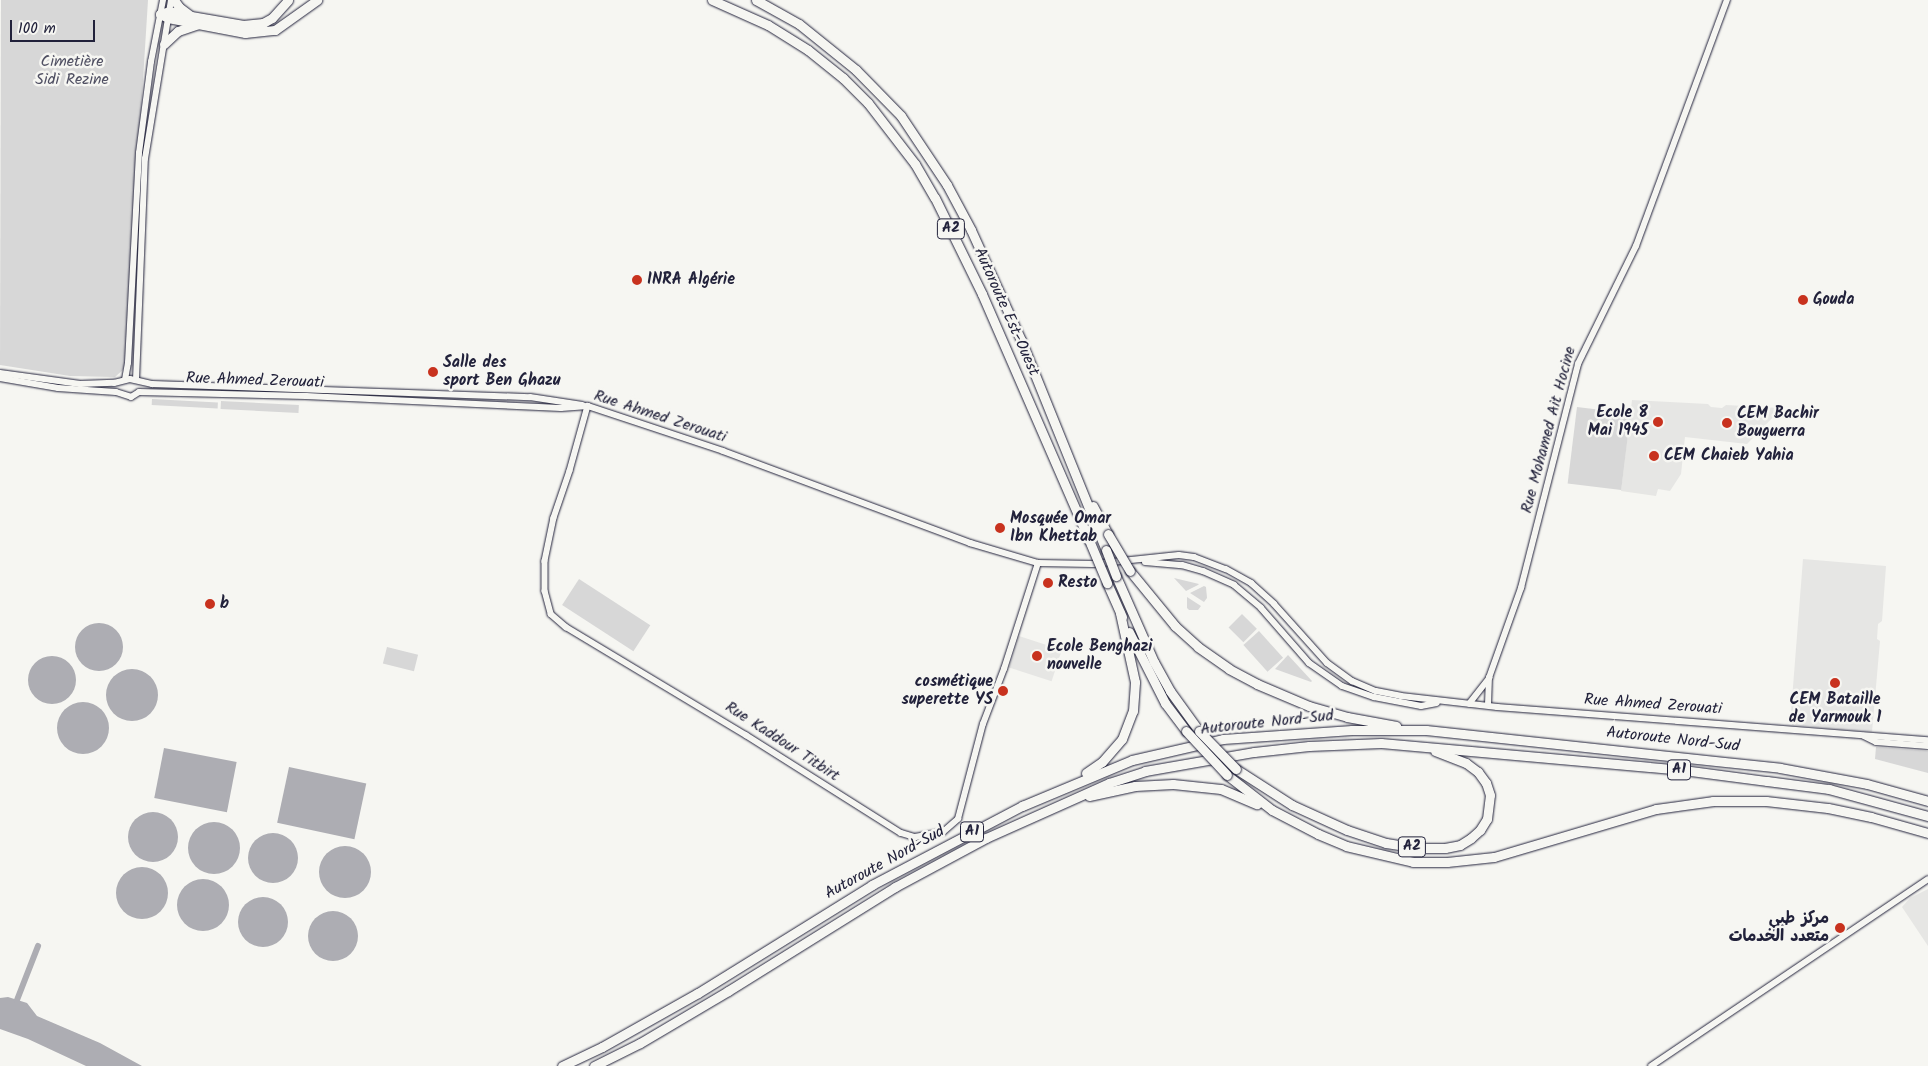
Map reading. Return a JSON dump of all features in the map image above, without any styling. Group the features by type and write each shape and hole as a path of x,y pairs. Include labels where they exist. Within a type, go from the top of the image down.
{"highway":[{"path":"173,0 191,16"},
{"path":"166,14 191,16 243,25 263,23 281,10 288,0"},
{"path":"166,14 198,24 245,33 264,33 281,27 317,0"},
{"name":"Autoroute Est-Ouest","path":"712,0 768,25 808,50 843,78 868,103 915,164 935,198 982,294 1120,613"},
{"name":"Autoroute Est-Ouest","path":"756,0 799,24 856,70 901,116 924,150 971,230 1021,340 1116,576 1154,662 1170,691 1198,731 1236,769 1292,805 1347,830 1386,842 1419,848 1445,848 1460,845 1471,838 1487,819 1490,794 1486,783 1478,772 1466,763 1425,748"},
{"path":"164,44 178,31 198,24"},
{"name":"A2","path":"1069,456 1108,534 1130,572 1155,604 1198,647 1229,669 1257,684 1309,706 1347,717 1426,730"},
{"path":"1120,613 1150,676 1165,702 1186,731 1227,775 1272,810"},
{"path":"1065,787 1102,762 1114,750 1122,739 1130,719 1135,682 1120,613"},
{"name":"Autoroute Nord-Sud","path":"562,1066 602,1047 698,994 872,885 1022,806 1132,760 1222,739 1352,730 1426,730 1780,768 1867,784 1928,801"},
{"name":"Autoroute Nord-Sud","path":"594,1066 640,1042 728,991 895,887 986,838 1065,802 1145,772 1254,752 1309,746 1382,743 1664,769 1829,789 1928,816"},
{"path":"1065,802 1134,786 1173,784 1221,789 1272,810 1310,831 1346,846 1413,862 1446,862 1494,857 1656,809 1713,801 1739,800 1798,804 1871,817 1928,833"}],"main road":[{"path":"0,373 80,384 136,381 317,391 530,397 561,400 588,406"},
{"path":"0,378 58,388 111,391 131,397 139,392 136,381"},
{"path":"123,394 121,387 124,381"},
{"name":"Rue Ahmed Zerouati","path":"139,392 306,396 561,408 588,406 722,451 970,543 1038,563 1094,564 1179,555 1226,569 1251,583 1274,604 1317,654 1352,681 1376,691 1469,704 1928,740"},
{"name":"Rue Ahmed Zerouati","path":"1134,561 1182,565 1203,571 1234,585 1261,608 1310,663 1342,686 1374,697 1422,706 1444,701"},
{"name":"Rue Ahmed Zerouati","path":"1860,735 1876,742 1928,746"},
{"path":"1651,1066 1928,880"}],"street":[{"path":"136,381 144,180 152,110 164,44 166,14 164,0"},
{"path":"124,381 129,344 139,153 144,108 166,14 173,0"},
{"name":"Rue Mohamed Ait Hocine","path":"1489,678 1521,588 1578,364 1636,246 1727,0"},
{"path":"144,108 152,110"},
{"name":"Rue Kaddour Titbirt","path":"588,406 570,471 554,518 545,561 545,591 551,614 566,627 746,735 901,833 916,837 943,832 958,819 983,724 1004,669 1038,563"},
{"path":"1469,704 1489,678"},
{"path":"1488,705 1489,678"}],"shaded area":[{"path":"1632,400 1708,404 1711,407 1722,408 1726,405 1782,408 1747,444 1685,437 1681,474 1670,491 1658,489 1656,496 1621,491"},
{"name":"CEM Bataille de Yarmouk 1","path":"1803,559 1886,566 1882,621 1878,624 1877,639 1880,641 1872,732 1790,725"},
{"path":"94,623 104,623 113,627 119,633 122,638 122,656 113,667 104,671 94,671 85,667 79,661 75,652 75,642 79,633 85,627"},
{"name":"Ecole Benghazi nouvelle","path":"1019,636 1062,650 1052,681 1009,667"},
{"path":"47,656 57,656 69,663 76,675 76,685 69,697 57,704 47,704 39,700 32,693 28,685 28,675 32,667 39,660"},
{"path":"132,669 142,671 150,677 156,685 158,695 156,705 150,713 142,719 132,721 122,719 114,713 108,705 106,695 108,685 114,677 122,671"},
{"path":"78,702 88,702 97,706 105,714 109,728 105,742 97,750 88,754 78,754 69,750 61,742 57,733 57,723 61,714 69,706"},
{"path":"164,748 237,762 227,812 154,798"},
{"path":"289,767 366,783 354,839 277,823"},
{"path":"158,812 171,819 177,827 177,847 171,855 163,861 148,862 135,855 129,847 128,832 135,819 143,813"},
{"path":"214,822 228,826 236,834 240,848 236,862 228,870 214,874 200,870 192,862 188,848 192,834 200,826"},
{"path":"268,833 278,833 291,840 298,853 298,863 291,876 278,883 268,883 259,879 252,872 248,863 248,853 252,844 259,837"},
{"path":"345,846 355,848 363,854 369,862 371,872 369,882 363,890 355,896 345,898 335,896 327,890 321,882 319,872 321,862 327,854 335,848"},
{"path":"142,867 156,871 164,879 168,893 164,907 156,915 142,919 128,915 120,907 116,893 120,879 128,871"},
{"path":"203,879 213,881 221,887 227,895 229,905 227,915 221,923 213,929 203,931 193,929 185,923 179,915 177,905 179,895 185,887 193,881"},
{"path":"1928,889 1928,946 1902,907 1910,898"},
{"path":"263,897 277,901 284,908 288,922 284,936 277,943 263,947 249,943 242,936 238,922 242,908 249,901"},
{"path":"333,911 351,918 358,936 351,954 333,961 315,954 308,936 315,918"},
{"path":"8,997 27,1003 37,1016 100,1043 142,1066 86,1066 28,1039 0,1029 0,998"}],"green space":[{"name":"Cimetière Sidi Rezine","path":"1,0 148,0 125,368 115,377 70,376 0,365"},
{"path":"152,399 218,402 218,408 152,405"},
{"path":"221,401 299,405 298,413 221,409"},
{"path":"1577,407 1631,414 1621,490 1568,483"},
{"path":"1174,578 1199,584 1186,591"},
{"path":"579,579 650,625 633,651 562,605"},
{"path":"1204,586 1206,587 1207,598 1204,602 1190,593"},
{"path":"1187,597 1201,606 1198,610 1189,610 1187,608"},
{"path":"1242,614 1257,629 1243,642 1229,627"},
{"path":"1259,631 1283,658 1267,672 1243,645"},
{"path":"387,647 418,655 414,671 383,663"},
{"path":"1288,655 1312,681 1311,682 1275,669"},
{"path":"1876,747 1928,751 1928,773 1875,759"}],"waterway":[{"path":"17,1000 38,946"}],"place":[{"name":"INRA Algérie","path":"637,280"},
{"name":"Gouda","path":"1803,300"},
{"name":"Salle des sport Ben Ghazu","path":"433,372"},
{"name":"Ecole 8 Mai 1945","path":"1658,422"},
{"name":"CEM Bachir Bouguerra","path":"1727,423"},
{"name":"CEM Chaieb Yahia","path":"1654,456"},
{"name":"Mosquée Omar Ibn Khettab","path":"1000,528"},
{"name":"Resto","path":"1048,583"},
{"name":"b","path":"210,604"},
{"name":"Ecole Benghazi nouvelle","path":"1037,656"},
{"name":"CEM Bataille de Yarmouk 1","path":"1835,683"},
{"name":"cosmétique superette YS","path":"1003,691"},
{"name":"مركز طبي متعدد الخدمات","path":"1840,928"}]}
